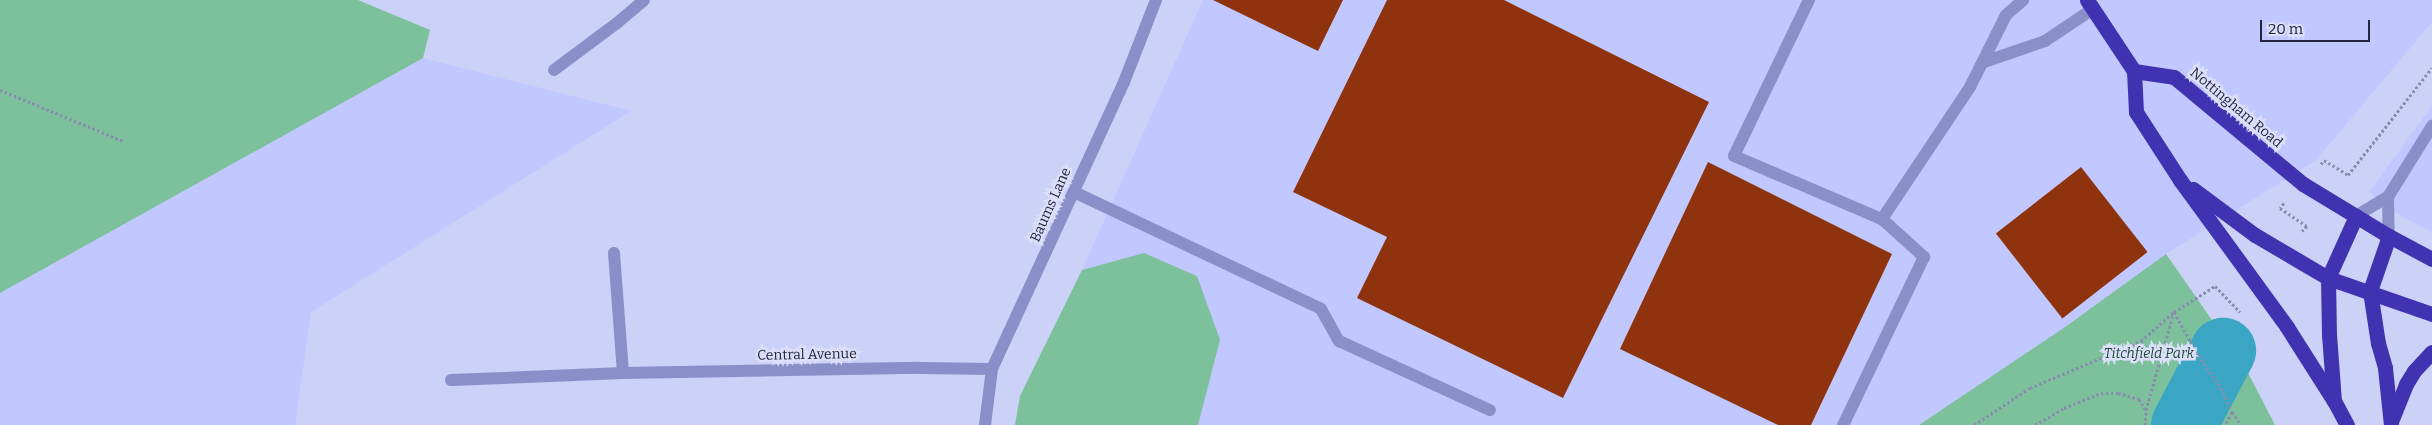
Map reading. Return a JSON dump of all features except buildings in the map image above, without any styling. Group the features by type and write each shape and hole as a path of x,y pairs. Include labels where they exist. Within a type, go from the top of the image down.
{"highway":[{"path":"2090,4 2134,70 2136,112 2180,180 2287,327 2347,425"},
{"name":"Nottingham Road","path":"2134,70 2174,77 2285,171 2389,236 2432,259"},
{"path":"2180,180 2255,235 2328,278 2432,314"},
{"path":"2334,401 2329,335 2328,278 2356,216"},
{"path":"2389,236 2370,291 2378,342 2385,368 2391,424"},
{"path":"2391,424 2406,384 2414,371 2432,352"}],"street":[{"path":"554,70 617,23 644,0"},
{"name":"Baums Lane","path":"985,425 992,369 1124,82 1156,0"},
{"path":"1810,0 1734,156 1882,219 1924,256 1843,425"},
{"path":"1882,219 1984,62 2006,15 2023,0"},
{"path":"1984,62 2045,41 2090,4"},
{"path":"2356,216 2388,197 2432,126"},
{"path":"1074,192 1321,309 1339,341 1490,410"},
{"path":"2388,197 2389,236"},
{"path":"614,253 622,373"},
{"name":"Central Avenue","path":"451,380 622,373 920,368 992,369"}],"path":[{"path":"0,90 123,141"},
{"path":"1974,425 2030,388 2141,341 2174,312 2215,286 2247,319"},
{"path":"2174,312 2198,355 2221,388 2240,425"},
{"path":"2145,425 2146,410 2174,312"},
{"path":"2035,425 2064,408 2102,393 2118,393 2139,399 2146,410"},
{"path":"2225,425 2232,412"}],"shaded area":[{"path":"1203,0 2432,0 2432,22 2316,160 2166,254 2065,327 1919,425 1198,425 1220,340 1144,253 1082,270"},
{"path":"423,58 631,111 311,312 295,425 0,425 0,293"},
{"path":"2432,106 2432,232 2398,214 2369,192"}],"green space":[{"path":"0,0 358,0 430,30 423,58 0,293"},
{"path":"1144,253 1197,276 1220,340 1198,425 1015,425 1020,396 1082,270"},
{"name":"Titchfield Park","path":"2166,254 2246,369 2275,425 1919,425 2065,327"}],"waterway":[{"path":"2184,425 2223,351"}]}
